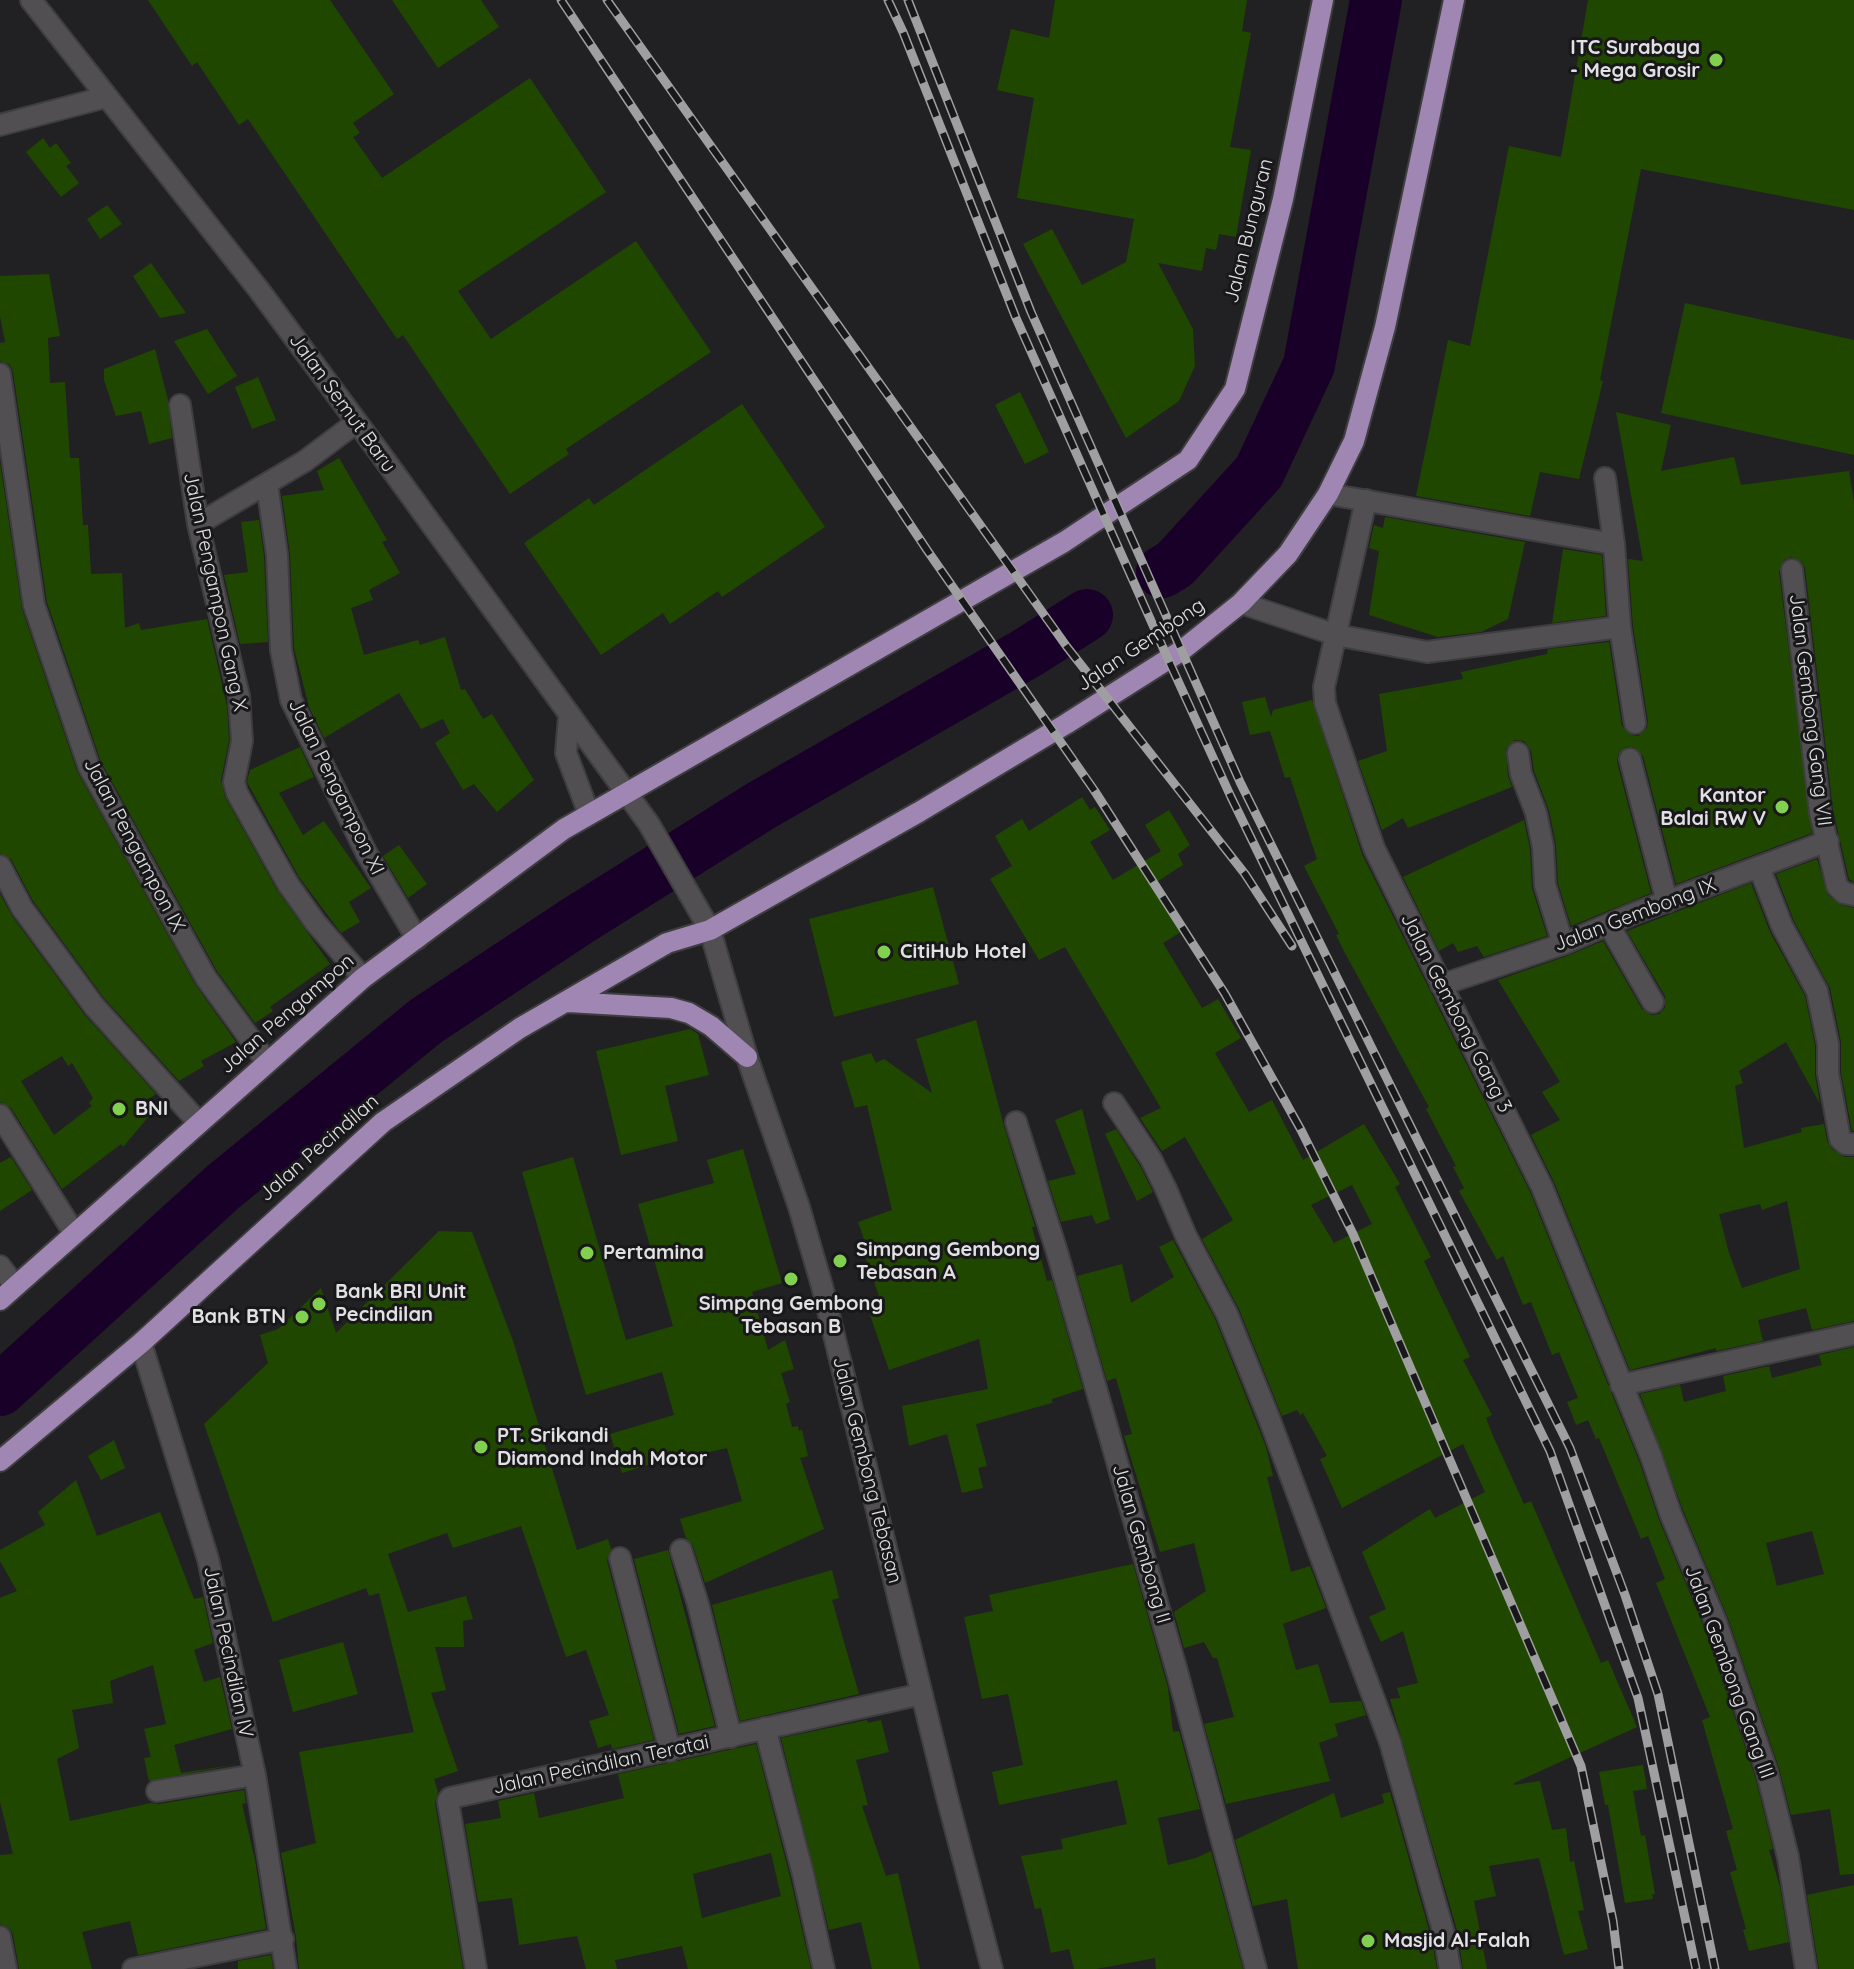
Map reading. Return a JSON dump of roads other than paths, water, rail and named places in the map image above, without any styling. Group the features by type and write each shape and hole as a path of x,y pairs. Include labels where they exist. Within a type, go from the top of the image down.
{"main road":[{"name":"Jalan Bunguran","path":"626,792 1064,542 1188,460 1235,389 1283,199 1323,0"},
{"name":"Jalan Gembong","path":"710,930 919,812 1181,651 1241,603 1288,554 1328,494 1354,441 1412,207 1454,0"},
{"name":"Jalan Pengampon","path":"7,1292 363,978 526,857 626,792"},
{"name":"Jalan Pecindilan","path":"0,1461 141,1343 383,1122 520,1028 667,943 710,930"},
{"path":"568,1002 671,1008 689,1013 711,1026 747,1057"}],"street":[{"name":"Jalan Semut Baru","path":"31,0 259,290 357,422 649,824 710,930"},
{"path":"0,125 106,97"},
{"name":"Jalan Pengampon IX","path":"0,374 34,605 89,767 206,978 267,1062"},
{"name":"Jalan Pengampon Gang X","path":"180,405 198,524 239,696 242,729 234,782 237,793 288,884 315,922 363,978"},
{"path":"198,524 305,461 357,422"},
{"path":"1605,478 1620,627 1635,723"},
{"name":"Jalan Pengampon XI","path":"267,484 278,568 281,650 291,700 367,854 417,939"},
{"path":"1328,494 1614,544"},
{"name":"Jalan Gembong Gang 3","path":"1366,500 1324,687 1325,703 1374,848 1531,1161 1621,1385"},
{"name":"Jalan Gembong Gang VII","path":"1792,570 1820,812 1837,886 1849,894"},
{"path":"1241,603 1336,635 1427,652 1620,627"},
{"path":"569,717 566,753 589,814"},
{"path":"1518,753 1521,774 1536,813 1543,847 1545,885 1563,944"},
{"path":"1630,759 1667,902"},
{"name":"Jalan Gembong IX","path":"1441,985 1563,944 1828,841"},
{"path":"0,866 22,908 94,1006 199,1123"},
{"path":"1759,867 1782,926 1817,991 1828,1044 1828,1073 1847,1141"},
{"path":"1609,925 1653,1002"},
{"name":"Jalan Gembong Tebasan","path":"710,930 747,1057 799,1207 822,1286 992,1969"},
{"path":"1114,1103 1151,1159 1166,1189 1186,1236 1227,1314 1269,1418 1390,1742 1444,1934 1450,1969"},
{"path":"0,1115 74,1233"},
{"name":"Jalan Gembong II","path":"1016,1122 1057,1252 1178,1675 1256,1969"},
{"path":"0,1266 7,1292"},
{"path":"1621,1385 1854,1334"},
{"name":"Jalan Pecindilan IV","path":"141,1343 208,1559 255,1775 286,1969"},
{"name":"Jalan Gembong Gang III","path":"1621,1385 1716,1622 1767,1772 1788,1857 1806,1969"},
{"path":"681,1550 698,1604 731,1737"},
{"path":"620,1558 670,1751"},
{"name":"Jalan Pecindilan Teratai","path":"476,1969 448,1800 922,1694"},
{"path":"765,1728 824,1969"},
{"path":"157,1791 255,1775"},
{"path":"0,1937 6,1969"},
{"path":"135,1968 283,1939"}],"waterway":[{"path":"1162,572 1175,564 1259,472 1309,365 1376,0"},
{"path":"0,1390 223,1187 426,1021 577,921 762,805 1027,653 1087,615"}],"railway":[{"path":"561,0 927,550 1094,790 1225,994 1301,1130 1353,1234 1581,1766 1613,1921 1619,1969"},
{"path":"607,0 1067,647 1245,874 1292,946"},
{"path":"888,0 1016,318 1168,659 1231,797 1550,1451 1638,1698 1696,1969"},
{"path":"908,0 1031,312 1240,782 1570,1448 1658,1694 1715,1969"}],"place":[{"name":"ITC Surabaya - Mega Grosir","path":"1716,60"},
{"name":"Kantor Balai RW V","path":"1782,807"},
{"name":"CitiHub Hotel","path":"884,952"},
{"name":"BNI","path":"119,1109"},
{"name":"Pertamina","path":"587,1253"},
{"name":"Simpang Gembong Tebasan A","path":"840,1261"},
{"name":"Simpang Gembong Tebasan B","path":"791,1279"},
{"name":"Bank BRI Unit Pecindilan","path":"319,1304"},
{"name":"Bank BTN","path":"302,1317"},
{"name":"PT. Srikandi Diamond Indah Motor","path":"481,1447"},
{"name":"Masjid Al-Falah","path":"1368,1941"}]}
